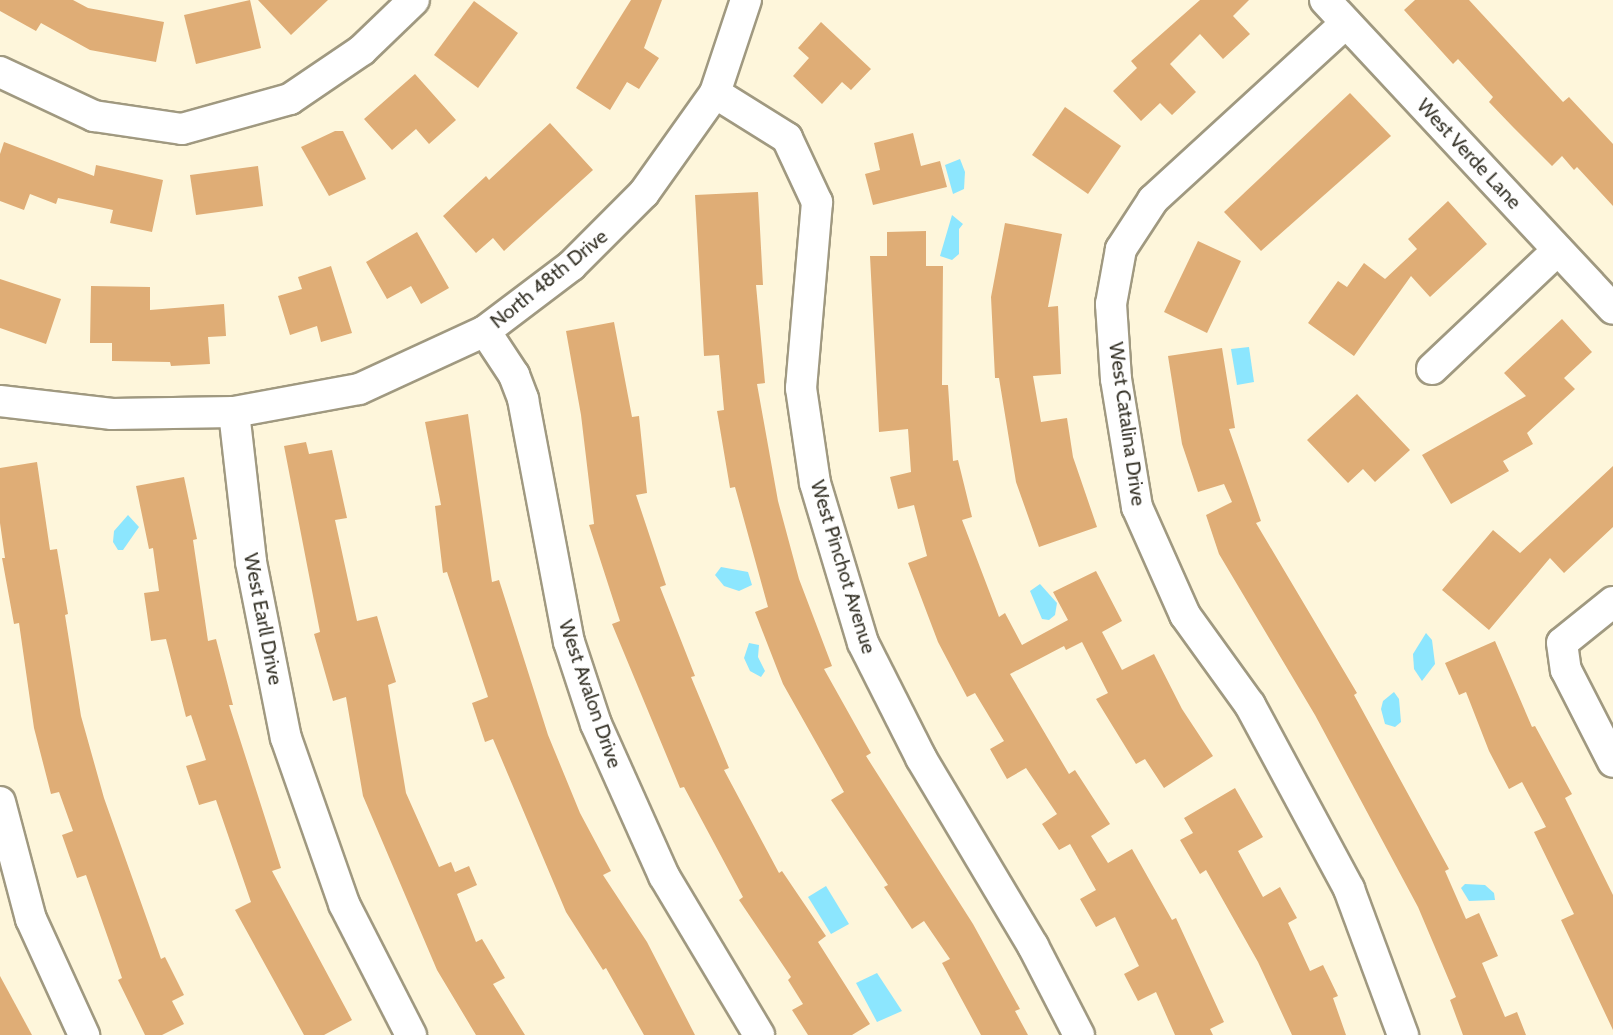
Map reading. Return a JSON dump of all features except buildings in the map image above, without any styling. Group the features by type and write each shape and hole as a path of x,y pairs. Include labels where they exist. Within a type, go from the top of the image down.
{"street":[{"path":"0,72 94,116 182,129 290,99 362,50 414,0"},
{"name":"North 48th Drive","path":"234,412 359,389 485,331 600,240 644,193 715,93 746,0"},
{"name":"West Verde Lane","path":"1325,0 1613,309"},
{"name":"West Catalina Drive","path":"1346,23 1153,200 1121,249 1111,304 1116,379 1137,507 1185,615 1250,705 1349,889 1403,1035"},
{"name":"West Pinchot Avenue","path":"715,93 787,138 817,202 801,388 815,483 863,643 921,758 1033,946 1079,1035"},
{"path":"1432,369 1558,250"},
{"name":"West Avalon Drive","path":"485,331 514,375 523,399 564,620 596,724 664,876 759,1035"},
{"path":"0,401 112,414 234,412"},
{"name":"West Earll Drive","path":"234,412 251,562 286,738 344,904 411,1035"},
{"path":"1613,602 1562,643 1566,670 1613,762"},
{"path":"0,802 31,919 84,1035"}],"water":[{"path":"960,159 965,172 964,189 953,194 945,165"},
{"path":"952,215 963,224 959,229 959,254 952,260 940,256"},
{"path":"1249,347 1254,382 1237,385 1231,349"},
{"path":"128,515 139,527 123,550 118,550 113,542 114,531"},
{"path":"721,567 748,572 752,585 739,591 724,586 715,575"},
{"path":"1040,584 1057,603 1055,615 1049,620 1042,619 1030,591"},
{"path":"1426,633 1432,640 1435,664 1422,681 1414,669 1413,654"},
{"path":"749,643 759,645 758,657 765,671 761,677 750,671 744,658"},
{"path":"1394,692 1399,699 1401,722 1395,727 1385,724 1381,709 1383,701"},
{"path":"1465,884 1485,885 1494,893 1495,900 1469,901 1461,888"},
{"path":"826,886 849,924 831,934 808,897"},
{"path":"877,973 902,1011 877,1022 856,983"}]}
